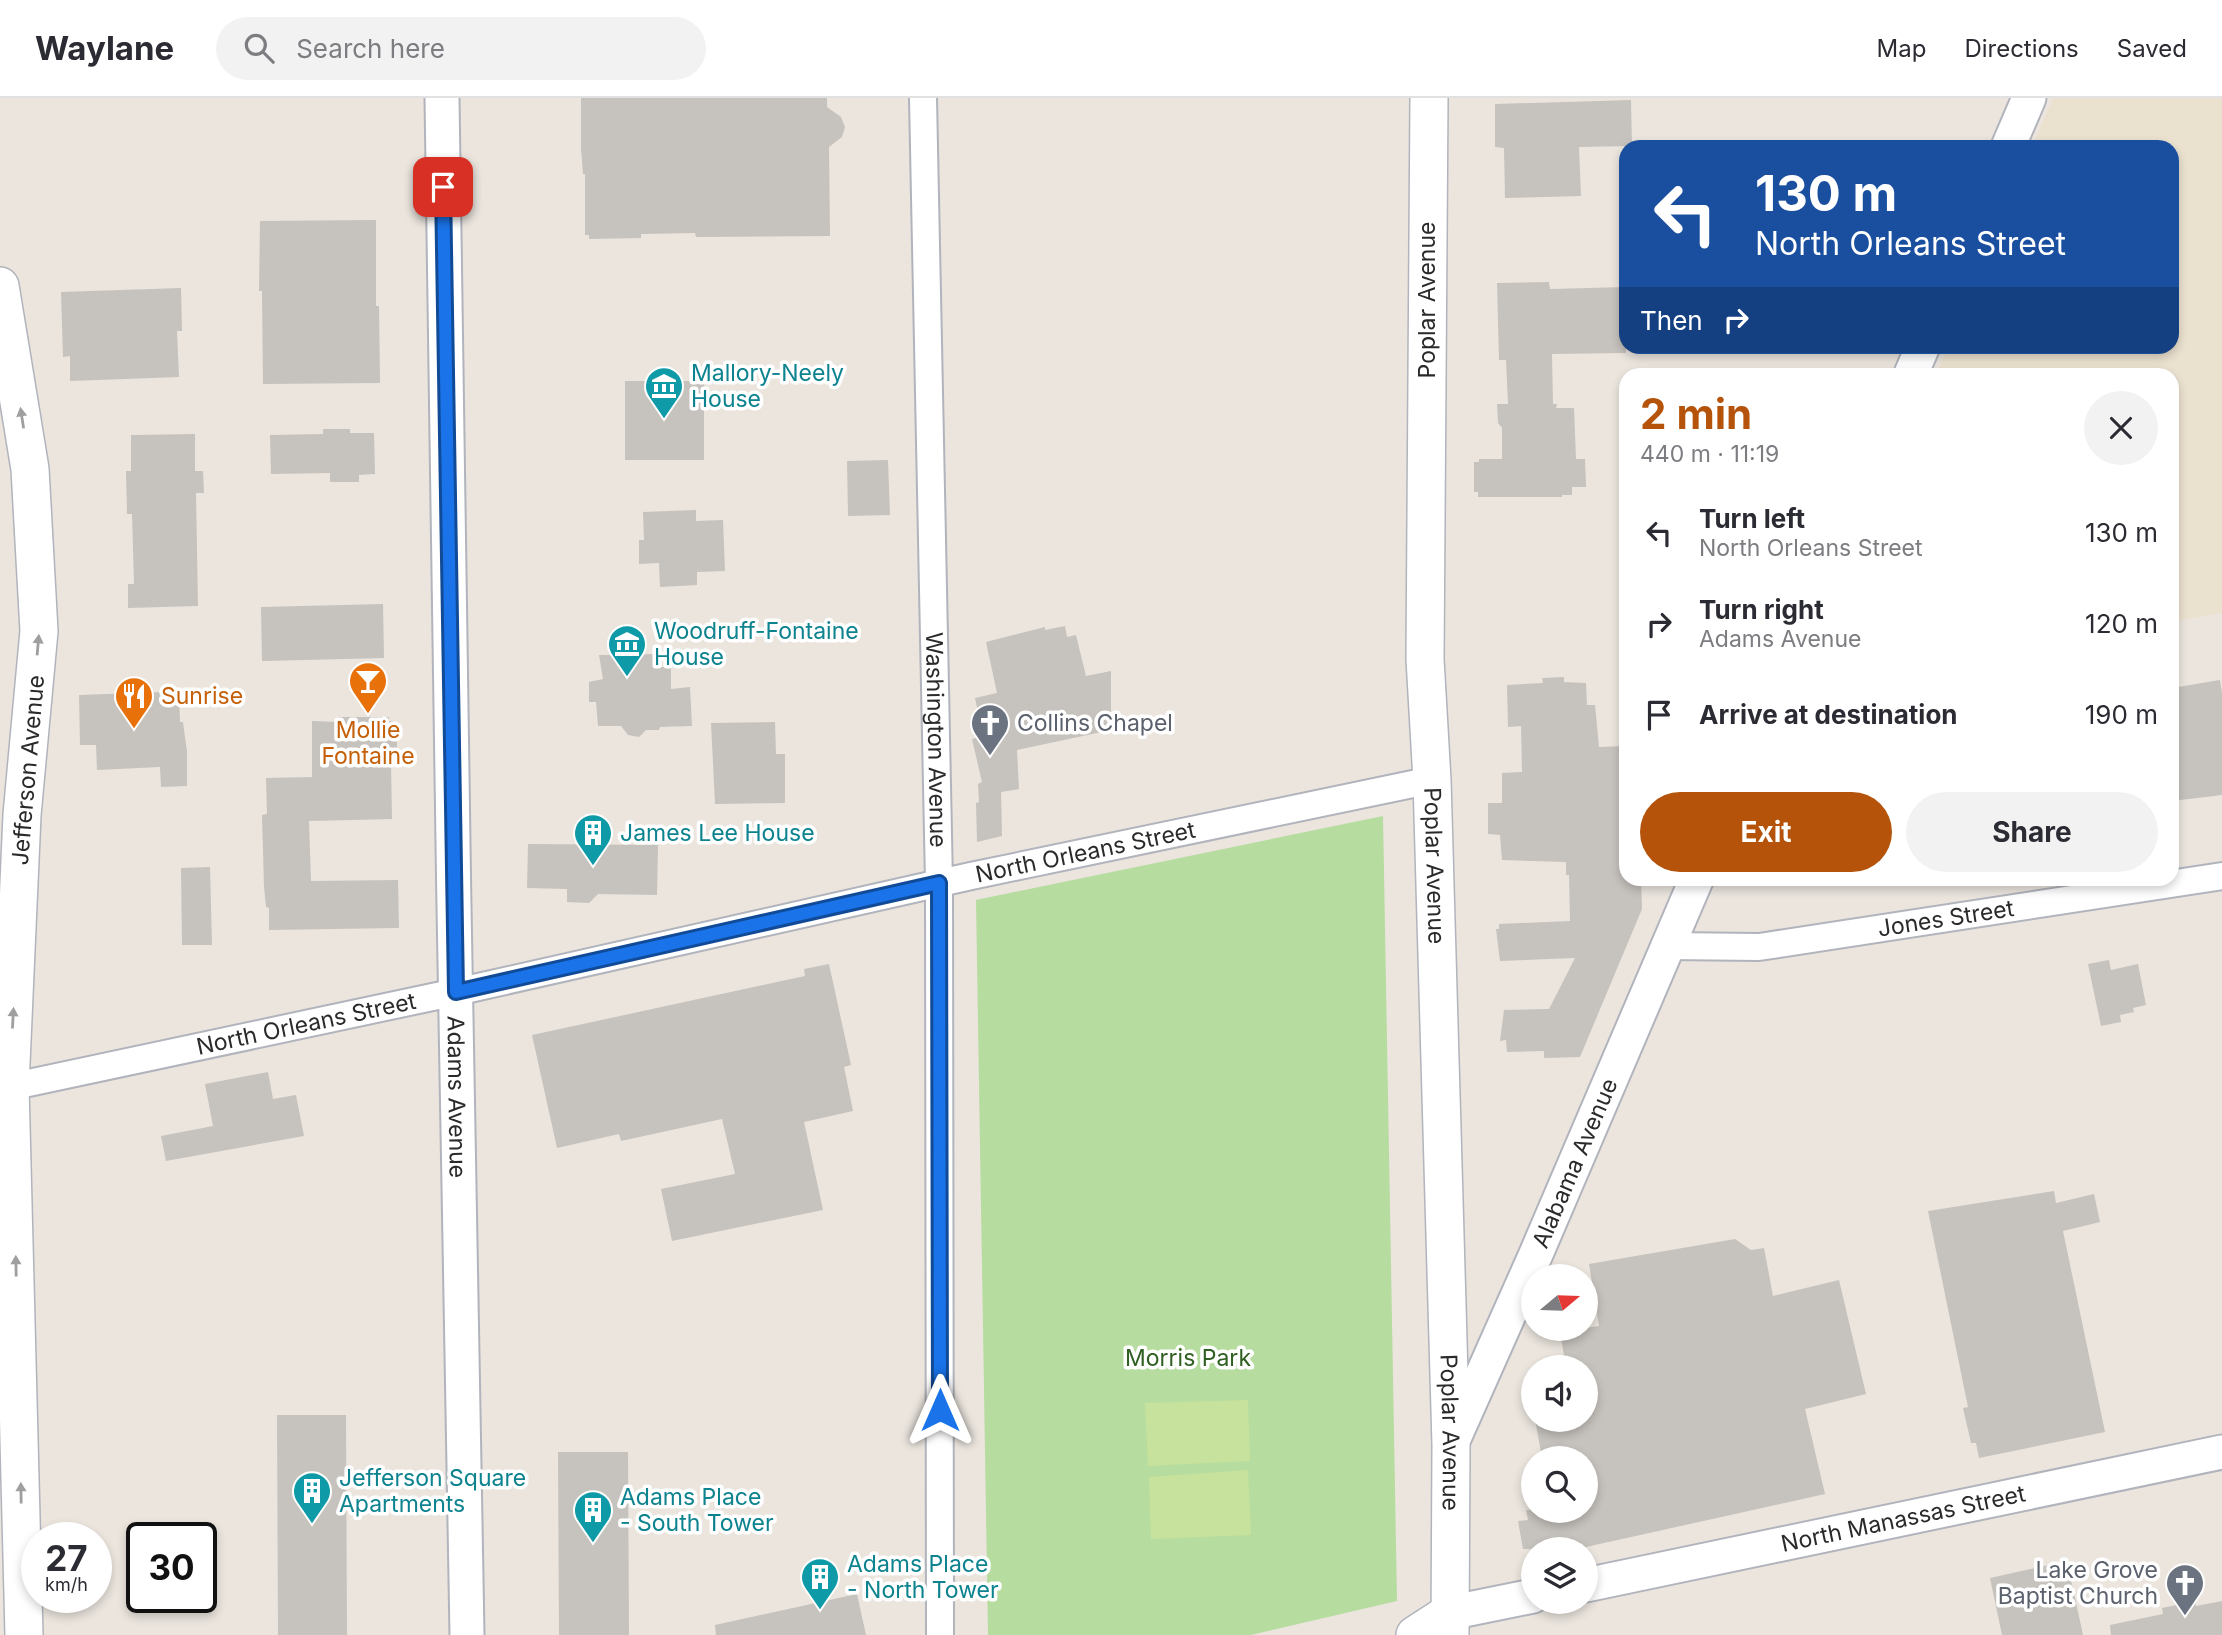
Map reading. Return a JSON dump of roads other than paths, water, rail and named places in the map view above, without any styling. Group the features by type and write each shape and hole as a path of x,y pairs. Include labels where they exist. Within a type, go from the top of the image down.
{"main road":[{"name":"Poplar Avenue","path":"1429,98 1425,659 1432,780 1451,1445 1449,1624"},
{"name":"Jefferson Avenue","path":"0,286 30,469 39,631 11,816 5,1087 24,1635"},
{"path":"1415,1635 1449,1624"}],"street":[{"name":"Adams Avenue","path":"442,98 458,1277 467,1635"},
{"name":"Washington Avenue","path":"923,98 939,883 940,1635"},
{"path":"2011,140 2029,98"},
{"name":"North Orleans Street","path":"5,1087 456,992 939,883 1432,780"},
{"name":"Jones Street","path":"2179,883 2222,876"},
{"name":"Alabama Avenue","path":"1451,1445 1693,886"},
{"name":"Jones Street","path":"1668,946 1759,947 2157,886"},
{"name":"North Manassas Street","path":"1598,1582 2222,1452"},
{"path":"1449,1624 1521,1600"}],"place":[{"name":"Mallory-Neely House","path":"664,420"},
{"name":"Woodruff-Fontaine House","path":"627,678"},
{"name":"Mollie Fontaine","path":"368,715"},
{"name":"Sunrise","path":"134,730"},
{"name":"Collins Chapel","path":"990,757"},
{"name":"James Lee House","path":"593,867"},
{"name":"Jefferson Square Apartments","path":"312,1525"},
{"name":"Adams Place - South Tower","path":"593,1544"},
{"name":"Adams Place - North Tower","path":"820,1611"},
{"name":"Lake Grove Baptist Church","path":"2185,1617"}],"park label":[{"name":"Morris Park","path":"1188,1358"}]}
